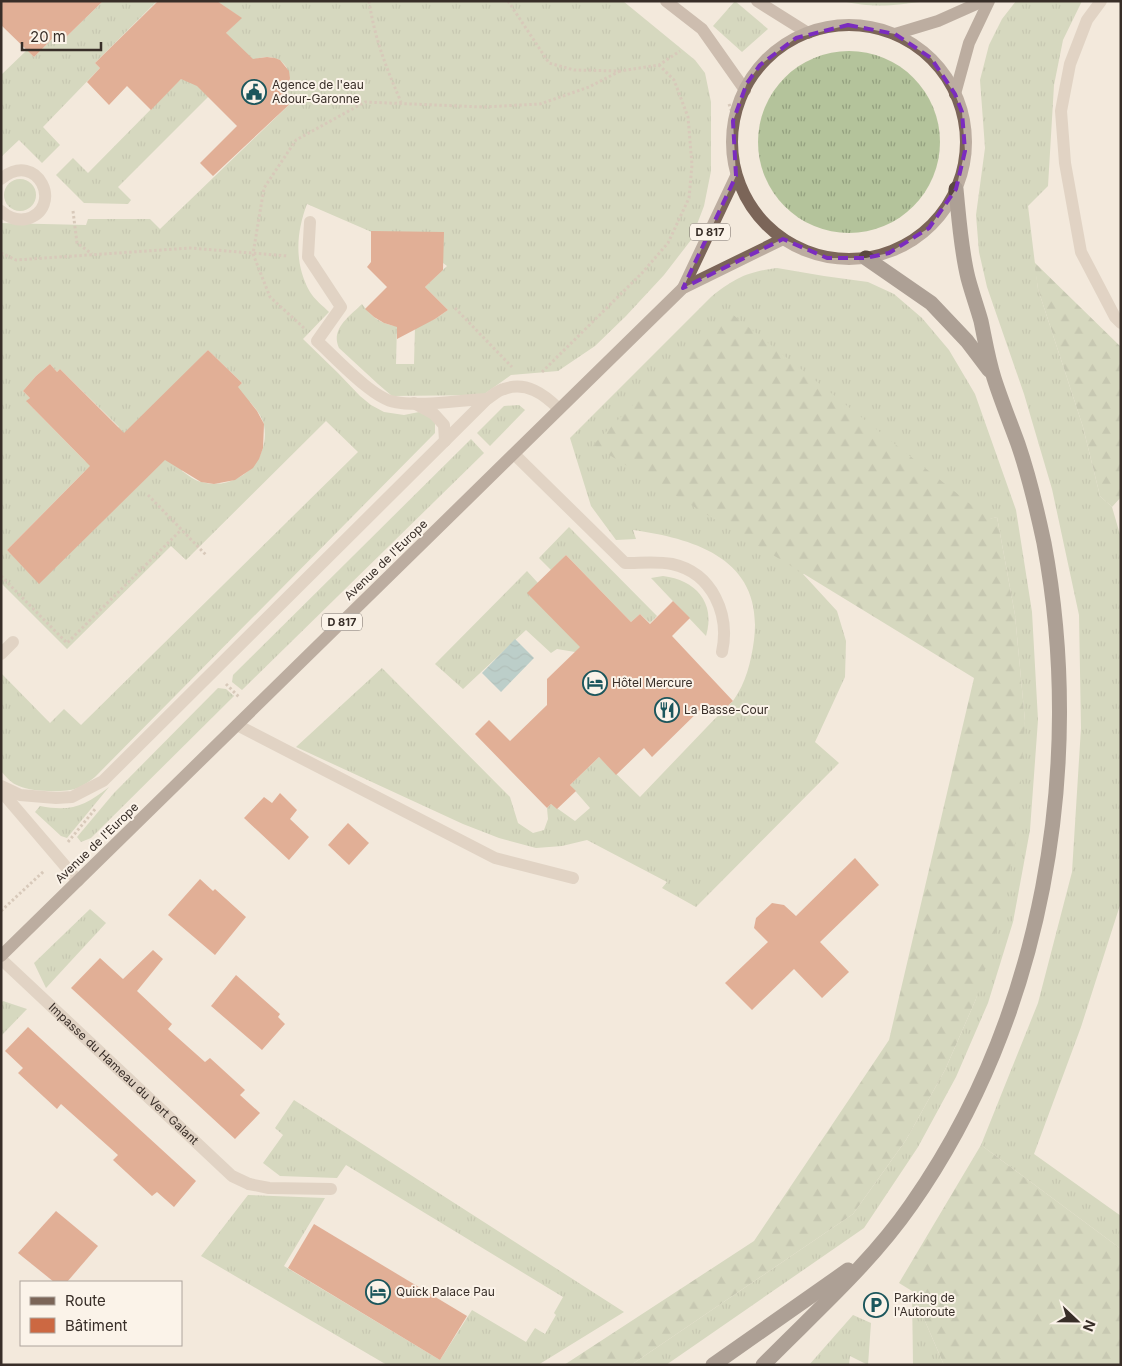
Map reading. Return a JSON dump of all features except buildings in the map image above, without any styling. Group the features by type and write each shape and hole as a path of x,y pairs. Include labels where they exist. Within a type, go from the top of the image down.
{"highway":[{"path":"763,1365 880,1247 928,1180 969,1106 991,1059 1022,972 1036,922 1045,873 1057,789 1060,695 1057,639 1051,588 1034,500 1019,448 993,376 979,316 967,276 956,190"},
{"path":"866,258 931,303 967,341 993,376"},
{"path":"713,1365 880,1247"}],"main road":[{"path":"666,1 702,29 745,90"},
{"path":"757,1 808,33"},
{"path":"895,34 938,22 983,1"},
{"path":"955,94 969,43 989,1"},
{"path":"848,25 864,26 895,34 931,58 945,75 962,112 965,142 962,171 956,190 944,210 929,228 903,246 889,252 866,258 846,260 811,254 783,239 767,227 743,194 736,176 732,158 732,130 738,104 747,83 760,65 777,50 808,33 831,26 848,25"},
{"name":"Avenue de l'Europe","path":"683,288 736,176"},
{"name":"Avenue de l'Europe","path":"1,958 683,288 783,239"}],"street":[{"path":"1101,1 1087,20 1070,64 1061,112 1066,163 1081,252 1115,316 1121,323"},
{"path":"1,179 9,172 20,169 31,172 44,185 45,200 41,209 34,216 25,219 16,220 1,211"},
{"path":"310,222 308,257 341,307 317,341 374,392 393,402 414,403 487,399"},
{"path":"1,786 20,795 56,798 72,797 103,781 487,399 503,389 527,387 546,396 559,409"},
{"path":"414,403 434,414 444,425 445,441"},
{"path":"514,454 625,563 654,562 673,564 691,572 707,584 723,614 724,641 722,652"},
{"path":"1,654 13,642"},
{"path":"237,726 495,858 572,878"},
{"path":"1,791 78,881"},
{"name":"Impasse du Hameau du Vert Galant","path":"1,958 232,1176 249,1184 269,1188 331,1189"}],"path":[{"path":"369,1 373,30 384,63 401,102"},
{"path":"508,1 549,63 574,70 620,70 659,65 680,51"},
{"path":"317,341 270,297 253,254 264,188 296,140 365,102 483,106 540,104 589,87 620,70"},
{"path":"72,210 77,243 92,254"},
{"path":"1,253 16,260 190,248 308,257"},
{"path":"455,308 517,372 521,387"},
{"path":"148,495 206,555"},
{"path":"1,576 67,643 181,530"},
{"path":"213,671 252,710"}],"highlighted area":[{"path":"848,25 895,34 931,58 955,94 962,112 965,151 956,189 929,228 889,253 866,258 827,258 783,239 683,288 736,176 733,121 747,83 760,65 796,38"}],"green space":[{"path":"103,1 157,1 95,63 100,68 43,127 60,145 42,163 19,140 1,157 1,75 27,50 34,57 57,34 63,40"},
{"path":"217,1 623,1 695,60 705,73 711,102 711,171 704,206 691,240 664,275 595,346 558,371 511,375 483,395 392,396 339,348 337,335 339,329 347,318 362,304 377,319 386,324 397,326 396,364 414,364 415,327 435,319 448,310 425,287 447,266 307,204 303,215 298,248 301,271 312,295 329,312 303,339 371,405 384,412 404,415 419,412 430,417 435,422 435,433 95,777 72,790 32,790 11,782 1,771 1,673 50,723 64,709 81,725 358,452 326,421 186,560 171,546 67,649 1,583 1,223 86,225 88,219 150,219 160,229 293,101 286,93 289,76 284,63 271,57 254,60 208,97 118,187 131,200 128,204 84,203 56,175 73,158 88,173 241,18","holes":["208,350 242,383 219,405 250,402 263,422 265,438 257,461 239,478 215,484 202,482 182,471 187,438 39,583 7,550 84,472 96,466 85,461 27,402 30,398 23,391 50,364 57,372 60,369 119,427 115,431 123,439"]},
{"path":"735,1 768,29 742,52 713,26"},
{"path":"841,1 926,1 883,6"},
{"path":"1016,1 1082,1 1063,40 1054,85 1048,186 1028,206 1038,289 1083,427 1100,496 1112,507 1121,538 1121,902 1081,1027 1034,1154 1121,1216 1121,1249 981,1145 1038,1003 1072,872 1081,728 1079,615 1052,489 1024,394 987,287 979,252 976,215 985,148 980,80 989,45 1002,19"},
{"path":"858,51 867,52 892,61 914,77 930,99 939,124 939,160 930,185 914,207 892,223 876,229 858,233 840,233 831,232 806,223 791,213 778,200 768,185 759,160 758,133 759,124 768,99 778,84 791,71 806,61 831,52"},
{"path":"20,179 26,180 31,184 35,189 35,201 31,206 26,210 20,211 14,210 9,206 5,201 4,195 5,189 9,184 14,180"},
{"path":"1034,262 1121,347 1121,497 1112,507 1100,496 1083,427 1038,289"},
{"path":"777,268 868,282 894,294 922,318 949,350 975,394 1016,510 1032,612 1038,720 1030,830 1013,922 988,1003 956,1077 918,1147 864,1228 666,1365 631,1365 853,1214 906,1140 945,1070 976,999 1025,721 1015,615 997,517 803,574 837,611 846,641 845,677 815,742 839,763 696,907 662,888 667,882 587,840 562,846 536,848 499,838 463,824 296,747 382,668 510,797 518,823 533,833 544,830 548,819 547,808 551,804 575,821 590,808 570,785 599,757 640,797 738,694 745,680 751,656 754,640 754,613 748,590 737,572 721,558 702,548 657,534 633,530 636,539 616,540 591,506 570,438 711,297 742,277"},
{"path":"727,310 989,519 997,517 1015,615 1025,721 1018,828 1000,918 976,999 945,1070 906,1140 853,1214 631,1365 564,1365 754,1241 889,1040 974,678 593,445"},
{"path":"519,405 525,410 490,446 477,433 504,406"},
{"path":"471,439 484,453 242,690 232,682 233,675"},
{"path":"569,527 657,616 650,623 640,614 631,622 566,555 551,570 539,558"},
{"path":"527,571 538,583 587,654 557,649 551,653 526,630 463,689 435,664"},
{"path":"663,576 685,582 700,595 708,613 706,636 651,578"},
{"path":"218,688 226,689 234,696 91,838 81,842 77,837 114,793"},
{"path":"109,787 67,838 61,836 35,812 40,806 69,808 77,806 92,799"},
{"path":"90,909 106,923 46,988 34,963"},
{"path":"3,1001 27,1009 1,1036 1,1003"},
{"path":"294,1100 624,1312 538,1365 387,1365 201,1256 248,1195 325,1198 284,1266 440,1360 472,1310 526,1342 535,1328 545,1334 556,1315 554,1313 563,1297 346,1165 337,1178 280,1176 263,1163 283,1135 275,1128"},
{"path":"981,1145 1121,1249 1121,1365 944,1365 912,1291 899,1283"},
{"path":"912,1291 944,1365 913,1365"},
{"path":"853,1315 871,1323 868,1365 850,1356 849,1365 809,1365"}],"water":[{"path":"515,639 534,658 501,692 482,673"}],"place":[{"name":"Agence de l'eau Adour-Garonne","path":"254,92"},
{"name":"Hôtel Mercure","path":"595,683"},
{"name":"La Basse-Cour","path":"667,710"},
{"name":"Quick Palace Pau","path":"378,1292"},
{"name":"Parking de l'Autoroute","path":"876,1305"}]}
